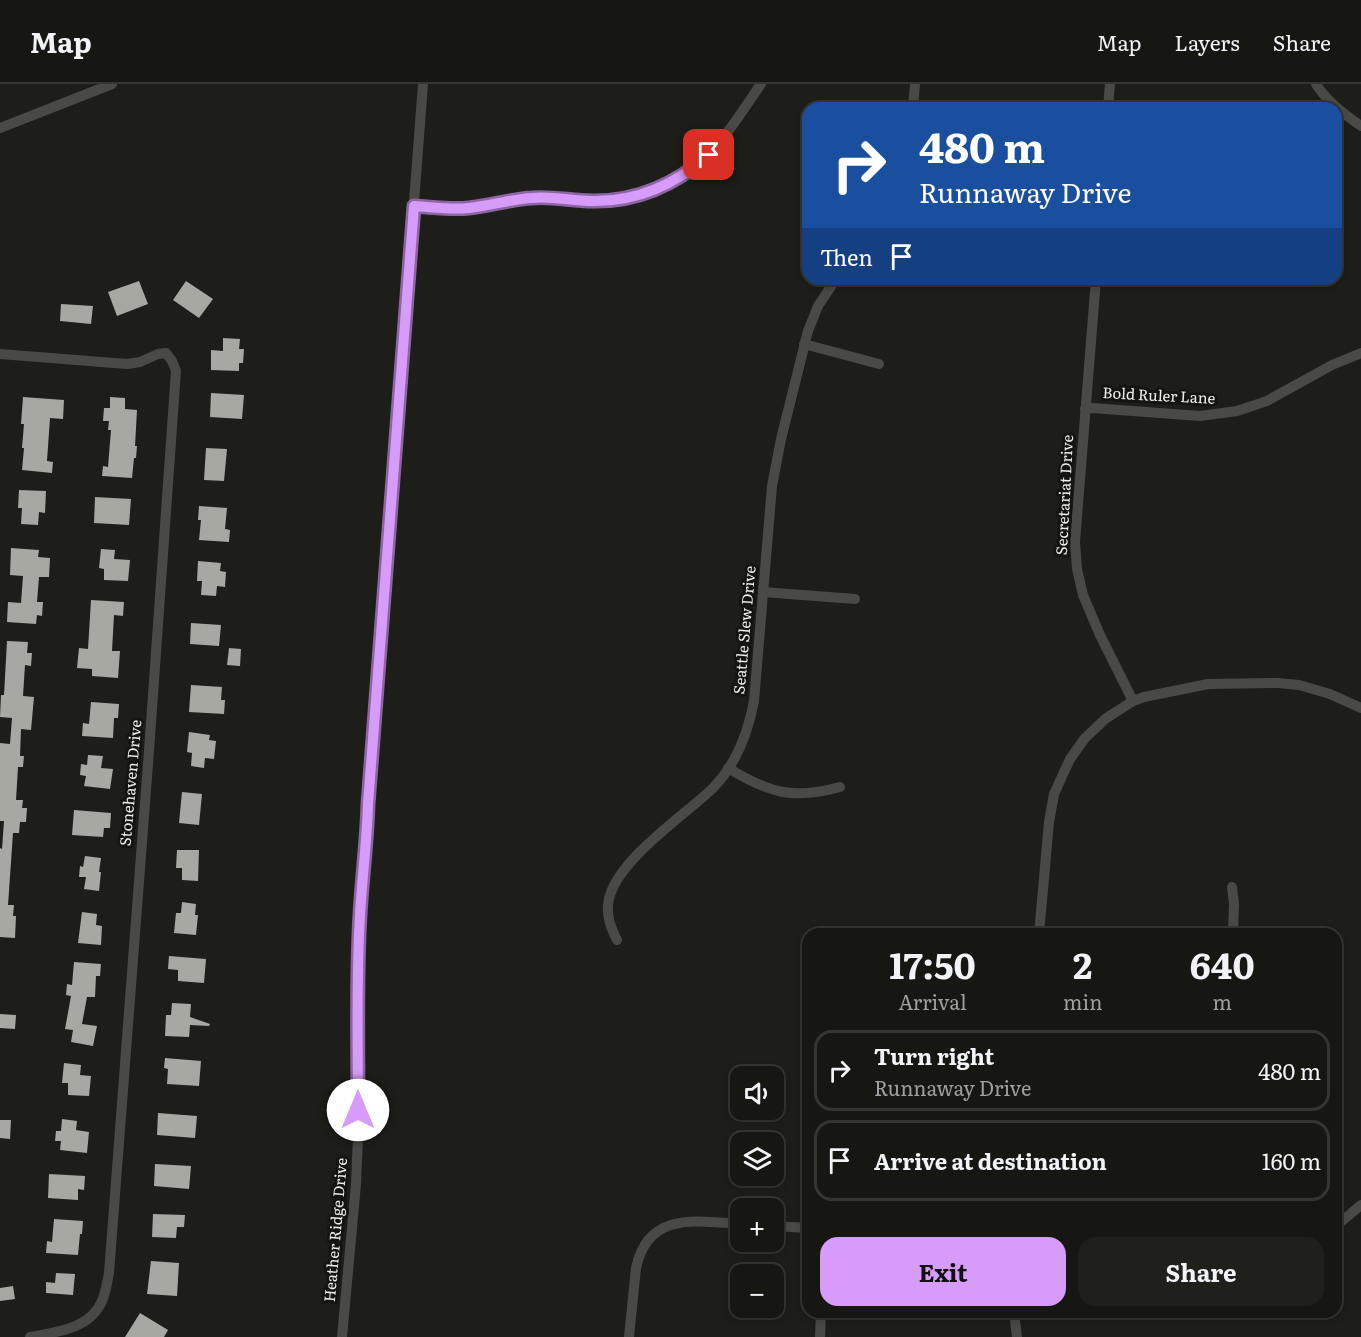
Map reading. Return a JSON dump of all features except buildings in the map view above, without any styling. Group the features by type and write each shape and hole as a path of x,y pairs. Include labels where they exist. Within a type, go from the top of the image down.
{"street":[{"path":"0,128 112,84"},
{"name":"Heather Ridge Drive","path":"342,1337 353,1222 358,1136 360,914 423,84"},
{"path":"414,206 470,208 536,197 593,201 618,200 652,191 680,177 709,155 761,84"},
{"path":"914,102 915,84"},
{"path":"1108,102 1110,84"},
{"path":"1316,84 1331,102"},
{"path":"1342,111 1361,126"},
{"name":"Seattle Slew Drive","path":"617,940 610,927 608,914 608,903 614,885 653,839 714,786 741,747 750,721 754,701 772,486 804,344 818,306 832,285"},
{"name":"Secretariat Drive","path":"1095,285 1075,542 1077,569 1083,595 1133,701"},
{"path":"804,344 879,364"},
{"name":"Stonehaven Drive","path":"0,354 127,364 166,353 176,371 109,1273 103,1299 93,1315 83,1323 64,1330 30,1337"},
{"name":"Bold Ruler Lane","path":"1085,409 1200,416 1237,411 1267,401 1332,365 1361,353"},
{"path":"763,592 855,599"},
{"path":"1040,928 1051,808 1061,777 1070,759 1093,729 1105,719 1133,701 1158,693 1208,684 1299,685 1330,694 1361,708"},
{"path":"728,768 760,786 790,794 805,794 840,787"},
{"path":"1232,887 1233,928"},
{"path":"1342,1221 1361,1205"},
{"path":"629,1337 636,1268 647,1241 664,1227 679,1222 730,1223"},
{"path":"784,1227 802,1228"},
{"path":"819,1337 821,1318"},
{"path":"1015,1318 1017,1337"}],"route":[{"path":"358,1110 360,914 414,206 470,208 536,197 593,201 618,200 668,184 709,155"}]}
